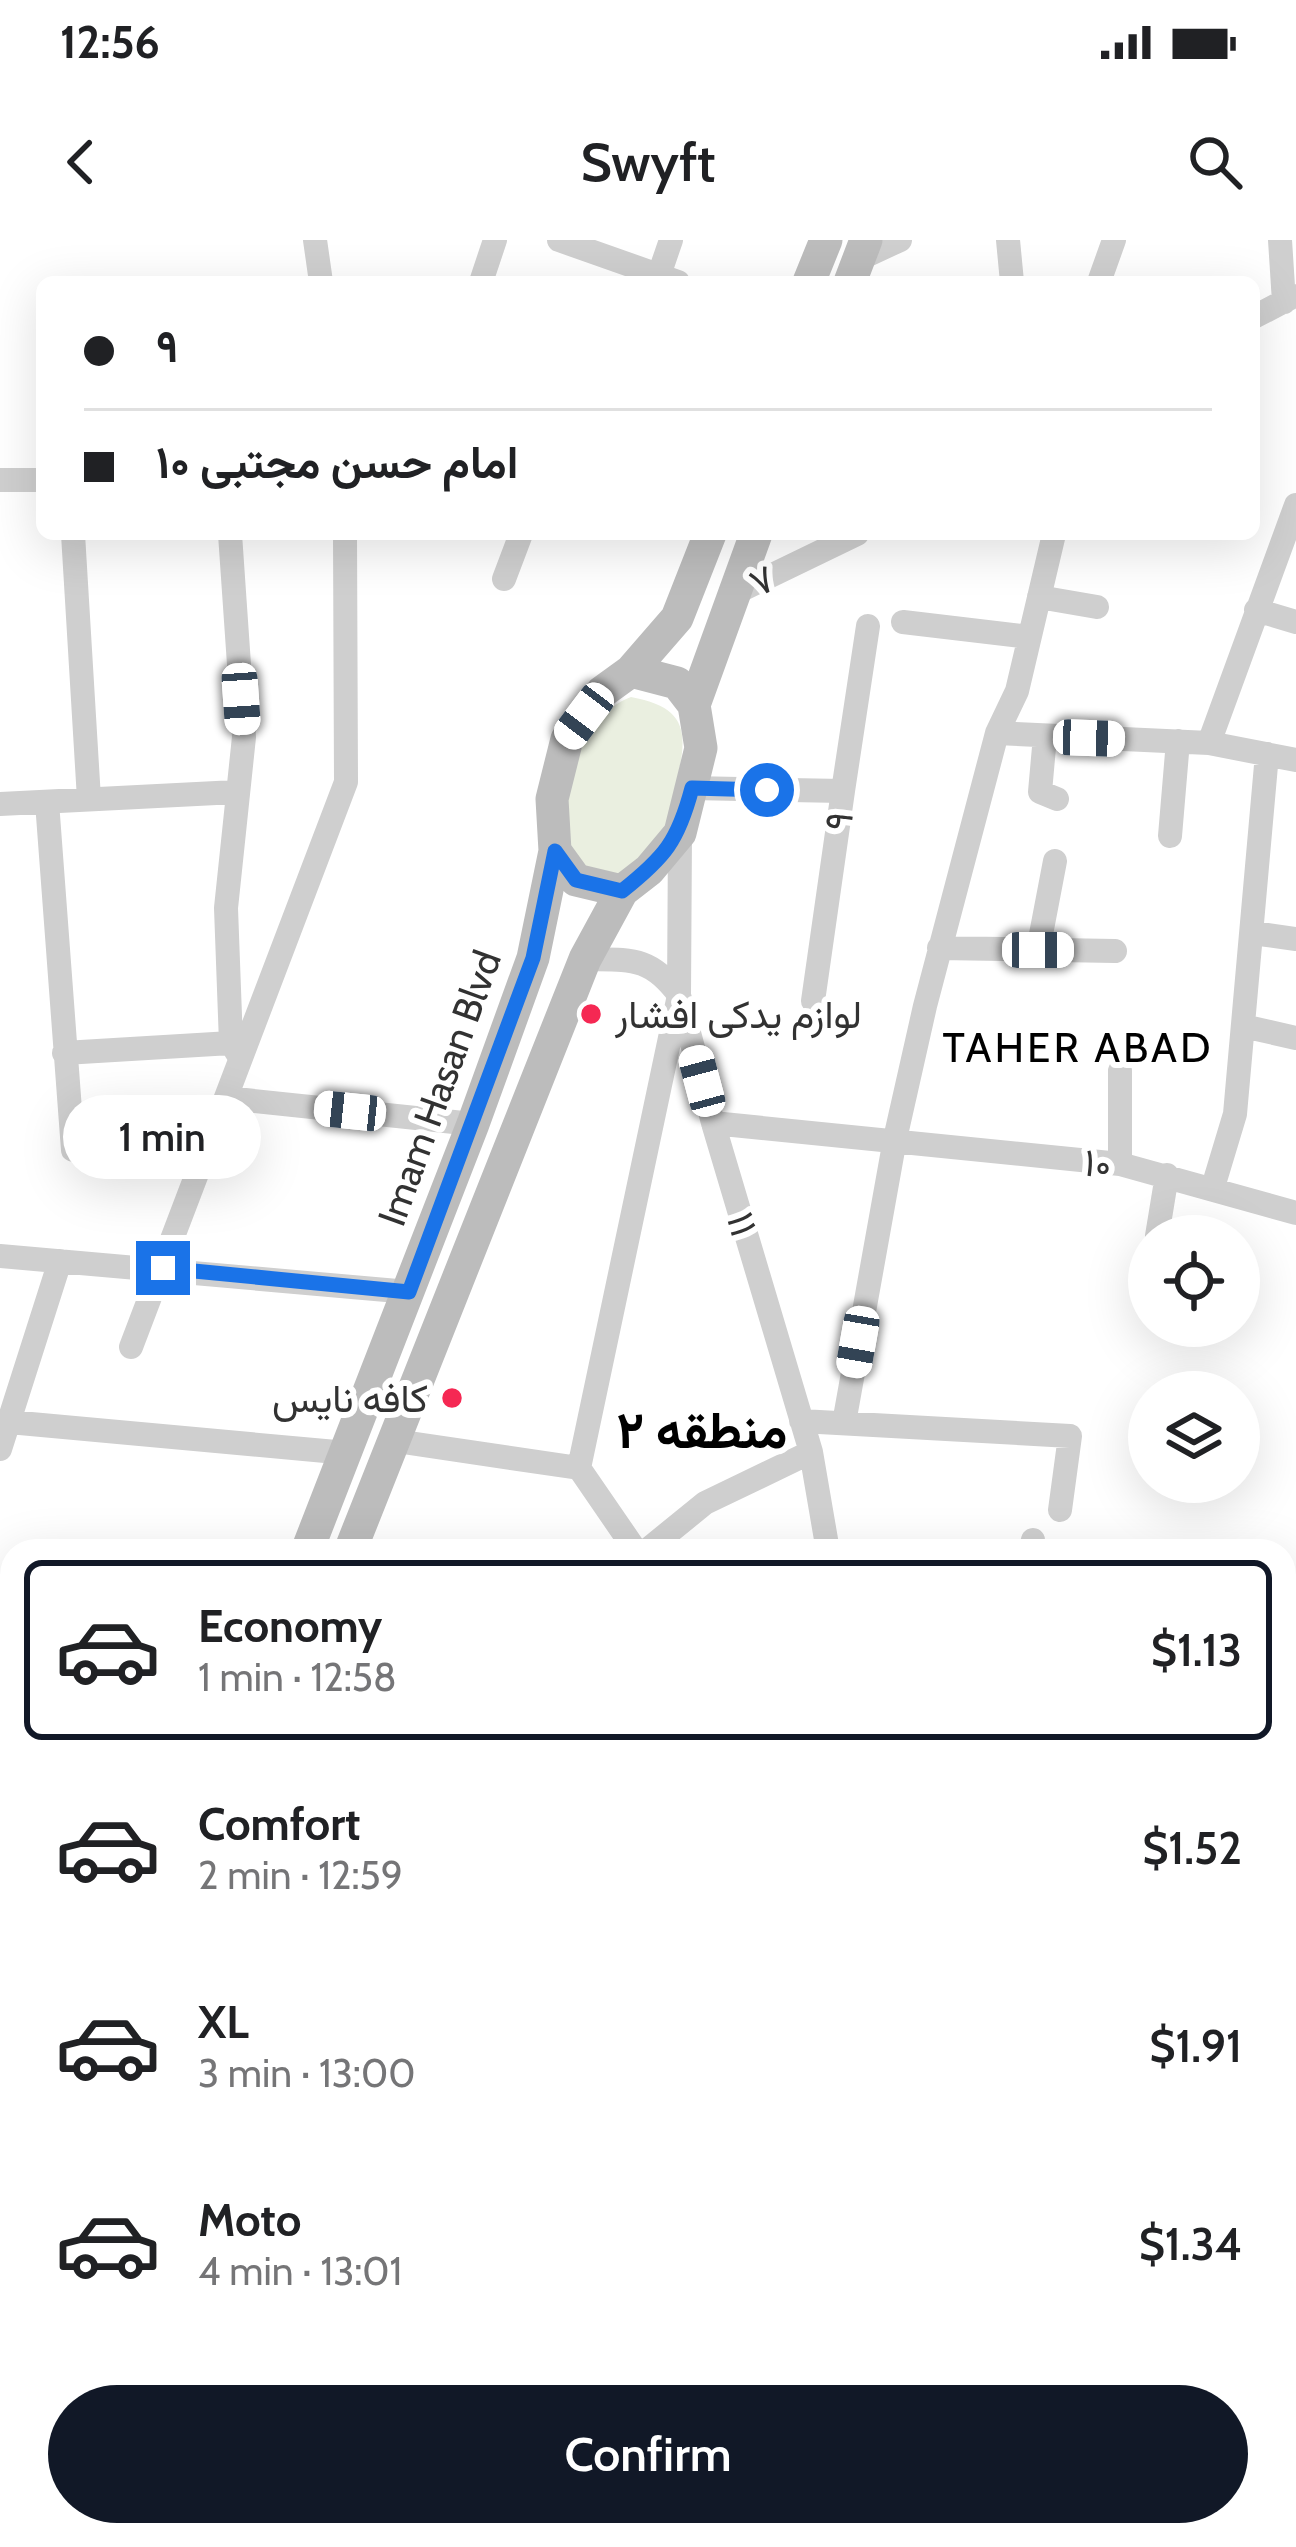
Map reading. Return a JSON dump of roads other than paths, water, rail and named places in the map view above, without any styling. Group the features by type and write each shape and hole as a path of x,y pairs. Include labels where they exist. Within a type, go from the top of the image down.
{"main road":[{"path":"811,276 826,240"},
{"path":"622,891 576,880 555,851 551,799 567,739 602,692 631,671 677,617 708,540"},
{"path":"355,1539 585,959 622,891 650,870 680,833 701,748 694,705 754,540"},
{"path":"631,671 676,683 694,705"},
{"name":"Imam Hasan Blvd","path":"313,1539 533,958 555,851"}],"street":[{"path":"316,240 320,276"},
{"path":"483,276 495,240"},
{"path":"560,240 620,273"},
{"path":"669,276 670,240"},
{"path":"859,260 900,240"},
{"path":"1008,240 1011,276"},
{"path":"1101,276 1114,240"},
{"path":"1260,314 1290,298 1280,240"},
{"path":"0,480 36,480"},
{"path":"1209,743 1296,506"},
{"path":"73,540 89,800"},
{"path":"230,540 244,737 226,908 235,1049"},
{"path":"131,1347 226,1098 235,1049 346,782 344,540"},
{"path":"504,579 519,540"},
{"name":"۷","path":"733,594 845,540"},
{"path":"844,1424 896,1139 939,948 997,733 1017,691 1053,540"},
{"path":"1039,597 1097,607"},
{"path":"1256,610 1296,622"},
{"path":"903,622 1030,637"},
{"path":"843,791 868,626"},
{"path":"997,733 1209,743 1296,760"},
{"path":"1045,736 1040,792 1057,799"},
{"path":"1170,836 1178,741"},
{"path":"1213,1187 1235,1114 1268,754"},
{"name":"۹","path":"692,788 843,791 813,1001"},
{"path":"0,804 236,792"},
{"path":"47,802 74,1150"},
{"name":"۱۱","path":"680,833 679,995 811,1452 825,1539"},
{"path":"1038,950 1055,861"},
{"path":"1252,934 1296,939"},
{"path":"939,948 1115,951"},
{"path":"585,959 649,964 679,995 579,1468 628,1539"},
{"path":"1244,1026 1296,1038"},
{"path":"64,1053 235,1049"},
{"path":"1120,1071 1120,1164"},
{"path":"226,1098 473,1124"},
{"name":"۱۰","path":"713,1124 1120,1164 1296,1213"},
{"path":"1160,1215 1167,1175"},
{"path":"0,1256 409,1292"},
{"path":"0,1449 60,1261"},
{"path":"801,1421 1070,1436 1060,1510"},
{"path":"9,1423 346,1453"},
{"path":"396,1441 579,1468"},
{"path":"661,1539 705,1503 811,1452"}],"place":[{"name":"لوازم یدکی افشار","path":"591,1014"},
{"name":"کافه نایس","path":"452,1398"}],"district":[{"name":"TAHER ABAD","path":"1078,1047"},
{"name":"منطقه ۲","path":"702,1430"}]}
